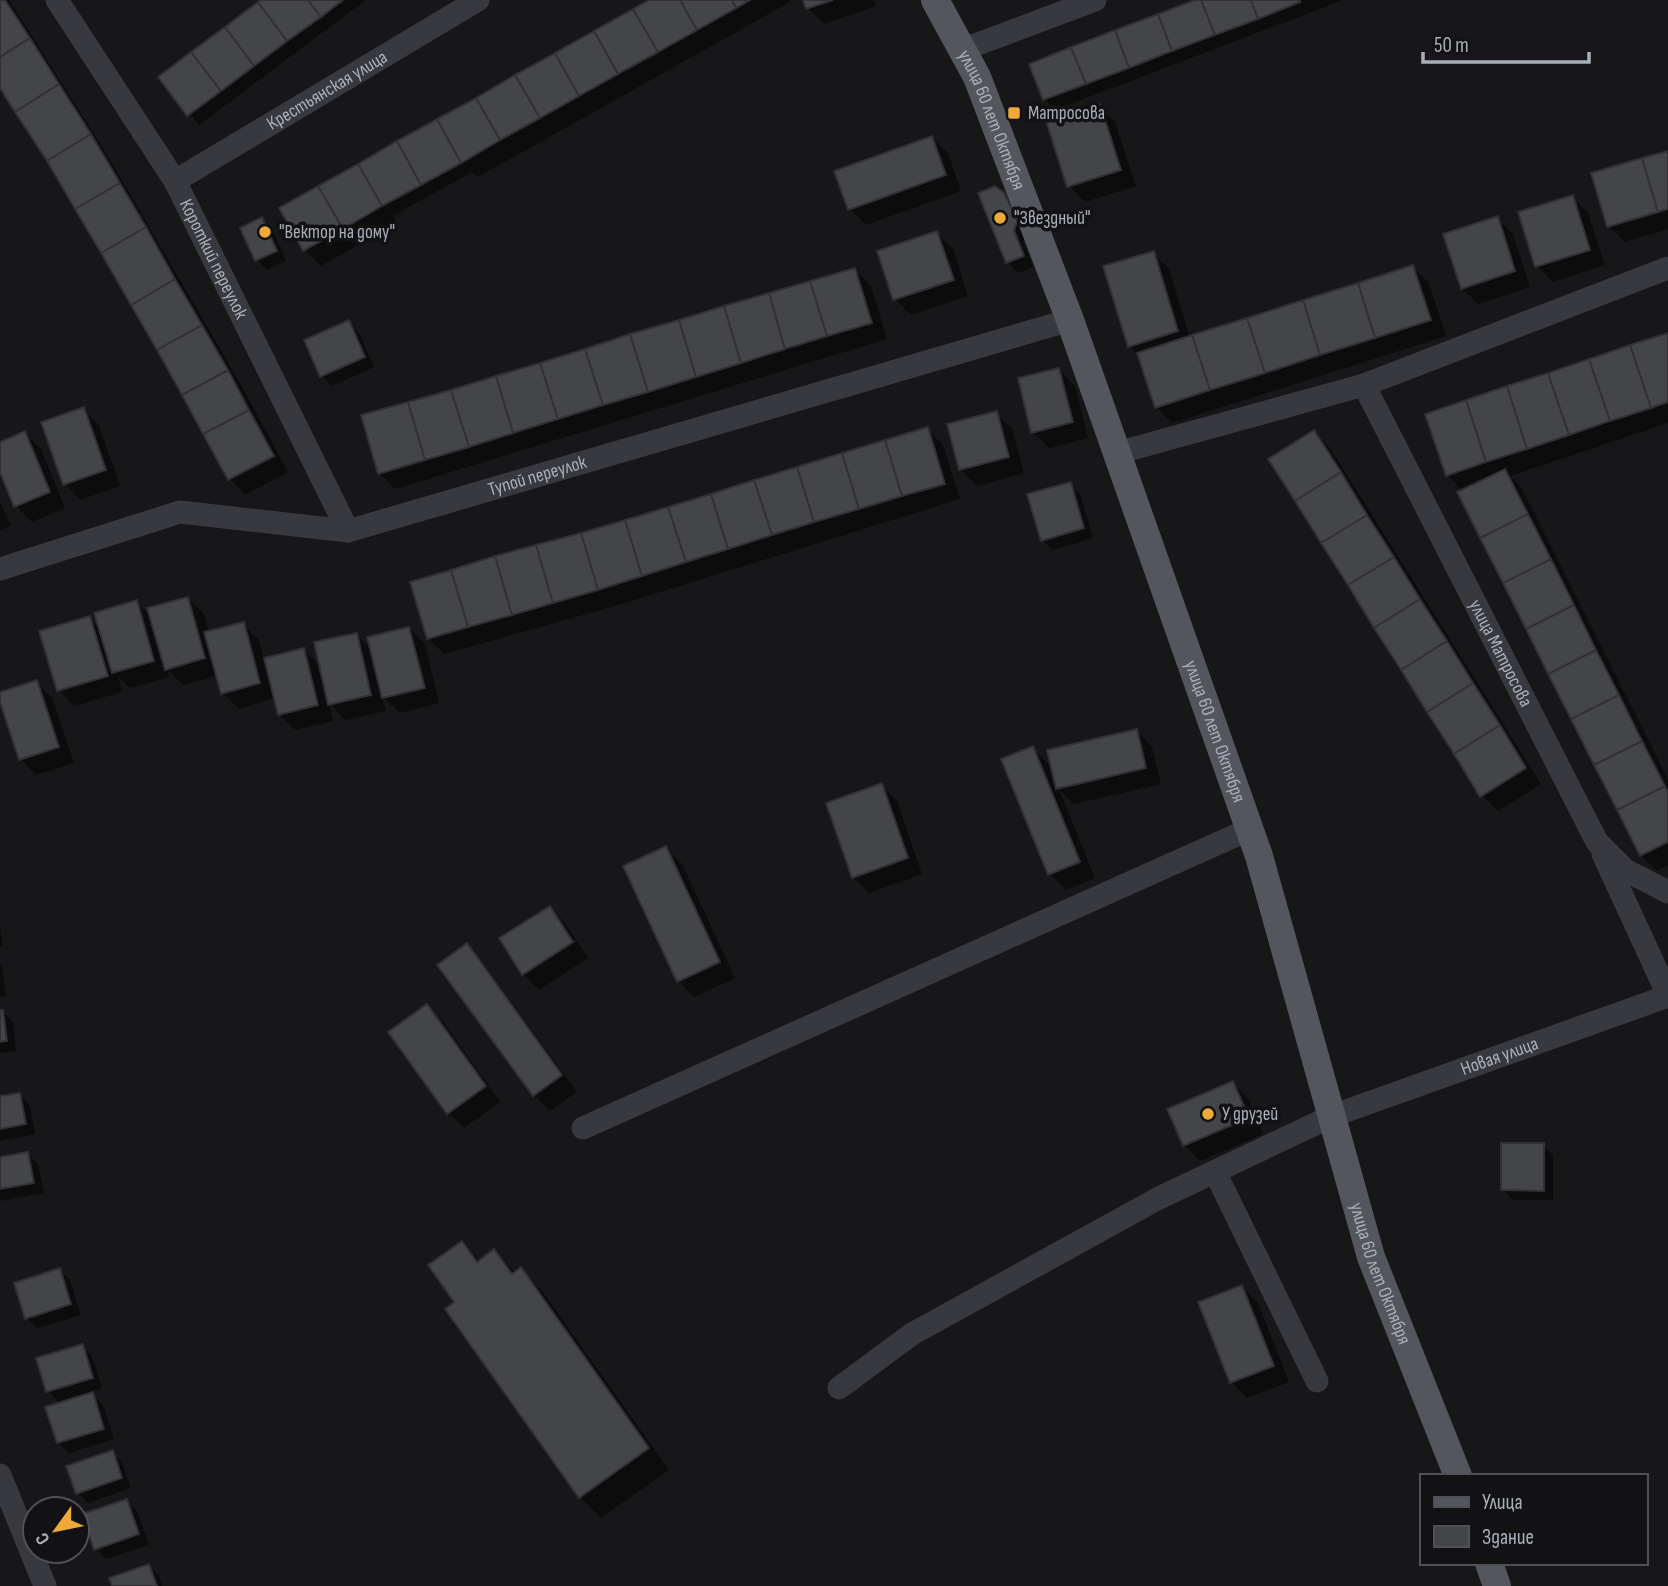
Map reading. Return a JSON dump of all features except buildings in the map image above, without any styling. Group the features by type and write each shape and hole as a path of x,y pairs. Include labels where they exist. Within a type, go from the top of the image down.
{"main road":[{"name":"улица 60 лет Октября","path":"935,0 977,77 1070,320 1259,856 1371,1256 1457,1474"},
{"path":"1490,1565 1497,1586"}],"street":[{"name":"Короткий переулок","path":"57,0 175,181 348,531"},
{"name":"Крестьянская улица","path":"175,181 478,0"},
{"path":"962,50 1095,0"},
{"path":"1117,453 1364,385 1668,268"},
{"name":"Тупой переулок","path":"0,569 180,512 348,531 1070,320"},
{"name":"улица Матросова","path":"1364,385 1597,842 1625,870 1668,892"},
{"path":"583,1128 1250,829"},
{"path":"1597,842 1668,995"},
{"name":"Новая улица","path":"839,1388 912,1334 1159,1198 1332,1116 1668,995"},
{"path":"1215,1172 1317,1381"},
{"path":"0,1475 45,1586"}],"place":[{"name":"Матросова","path":"1014,113"},
{"name":"\"Звездный\"","path":"1000,218"},
{"name":"\"Вектор на дому\"","path":"265,232"},
{"name":"У друзей","path":"1208,1114"}]}
